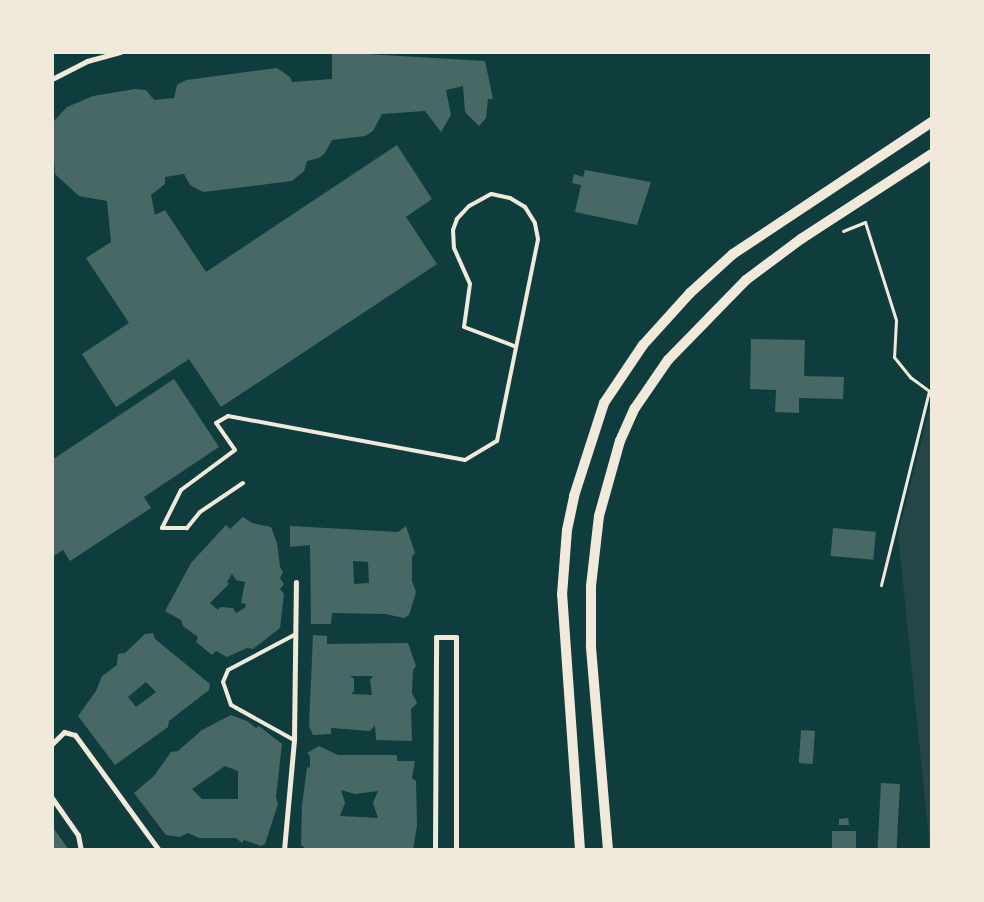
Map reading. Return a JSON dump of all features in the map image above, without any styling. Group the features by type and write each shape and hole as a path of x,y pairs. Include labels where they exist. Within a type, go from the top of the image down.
{"main road":[{"path":"580,850 561,619 567,530 580,470 595,424 612,389 630,362 674,310 733,254 818,195 932,122"},
{"path":"608,850 590,602 596,530 610,474 635,408 681,346 746,280 842,212 932,154"}],"street":[{"path":"52,80 87,61 120,52"},
{"path":"284,850 294,740 296,582"},
{"path":"435,850 436,637 456,637 456,850"},
{"path":"52,744 62,733 70,731 75,734 159,850"},
{"path":"52,798 78,835 81,850"}],"lane":[{"path":"243,483 200,512 187,528 162,528 180,490 235,450 216,423 228,416 465,460 497,441 514,346 538,248 538,232 530,215 518,202 503,195 491,194 463,212 453,230 454,248 470,284 464,327 514,346"},
{"path":"294,740 231,705 223,682 228,670 296,634"}],"path":[{"path":"841,232 865,222 896,320 894,357 910,376 929,391 881,585"}],"shaded area":[{"path":"931,403 932,849 930,850 898,534"}],"building":[{"path":"332,52 485,61 493,99 488,99 486,118 479,126 465,112 463,86 446,90 451,115 441,132 425,111 382,114 373,131 365,136 332,140 325,153 319,158 307,161 304,171 292,181 203,192 190,185 184,174 165,177 165,184 151,195 155,215 165,210 206,272 397,145 432,199 406,217 437,264 221,407 189,359 116,407 82,354 129,323 86,258 111,242 107,201 79,196 55,174 52,123 67,107 93,96 135,89 146,90 154,100 174,98 177,85 186,80 277,68 290,77 292,82 332,79"},
{"path":"585,170 651,182 637,225 575,212 581,185 572,183 574,174 583,177"},
{"path":"751,339 805,340 804,376 844,377 843,399 799,398 799,413 775,412 776,390 750,389"},
{"path":"174,379 219,447 144,497 151,508 70,561 63,550 52,557 52,460"},
{"path":"243,517 252,523 271,527 277,543 280,567 283,572 280,578 284,584 280,589 284,594 280,628 253,649 247,648 227,657 216,651 212,655 196,642 198,637 183,626 181,620 165,611 191,563 226,525 230,529","holes":["232,574 236,580 245,582 241,603 246,604 245,608 236,613 233,608 220,607 218,610 210,603 229,584 227,582"]},
{"path":"290,526 398,532 406,526 415,553 412,557 412,581 416,592 409,615 404,618 385,614 332,613 331,624 311,624 310,545 290,547","holes":["353,561 368,562 369,583 354,584"]},
{"path":"833,528 876,532 873,560 831,556"},
{"path":"153,633 155,639 210,684 209,690 169,721 168,727 115,765 78,716 96,691 102,676 117,665 118,654 125,653 145,634","holes":["146,682 156,692 136,707 128,697"]},
{"path":"313,635 327,636 327,644 408,643 416,666 413,670 412,693 417,703 411,709 412,741 376,740 375,725 370,731 331,728 331,734 313,735 309,726","holes":["350,676 373,676 370,680 372,695 351,694 354,691 354,679"]},
{"path":"231,715 247,721 256,728 259,726 282,744 276,797 278,804 265,844 261,846 244,840 242,843 236,838 199,838 188,833 180,837 166,835 134,793 154,776 171,752 178,751 202,730","holes":["225,766 238,771 238,799 202,799 192,789"]},
{"path":"801,730 815,731 813,764 799,763"},
{"path":"319,746 338,755 397,755 397,761 415,761 412,778 416,781 417,826 413,850 307,850 301,845 302,805 307,768 310,767 310,756 307,753","holes":["341,790 355,794 378,791 373,803 378,818 340,816 345,803"]},
{"path":"881,783 900,784 897,850 877,850"},
{"path":"848,818 849,825 839,825 839,819"},
{"path":"52,826 69,850 52,850"},
{"path":"832,831 856,831 856,850 832,850"}]}
